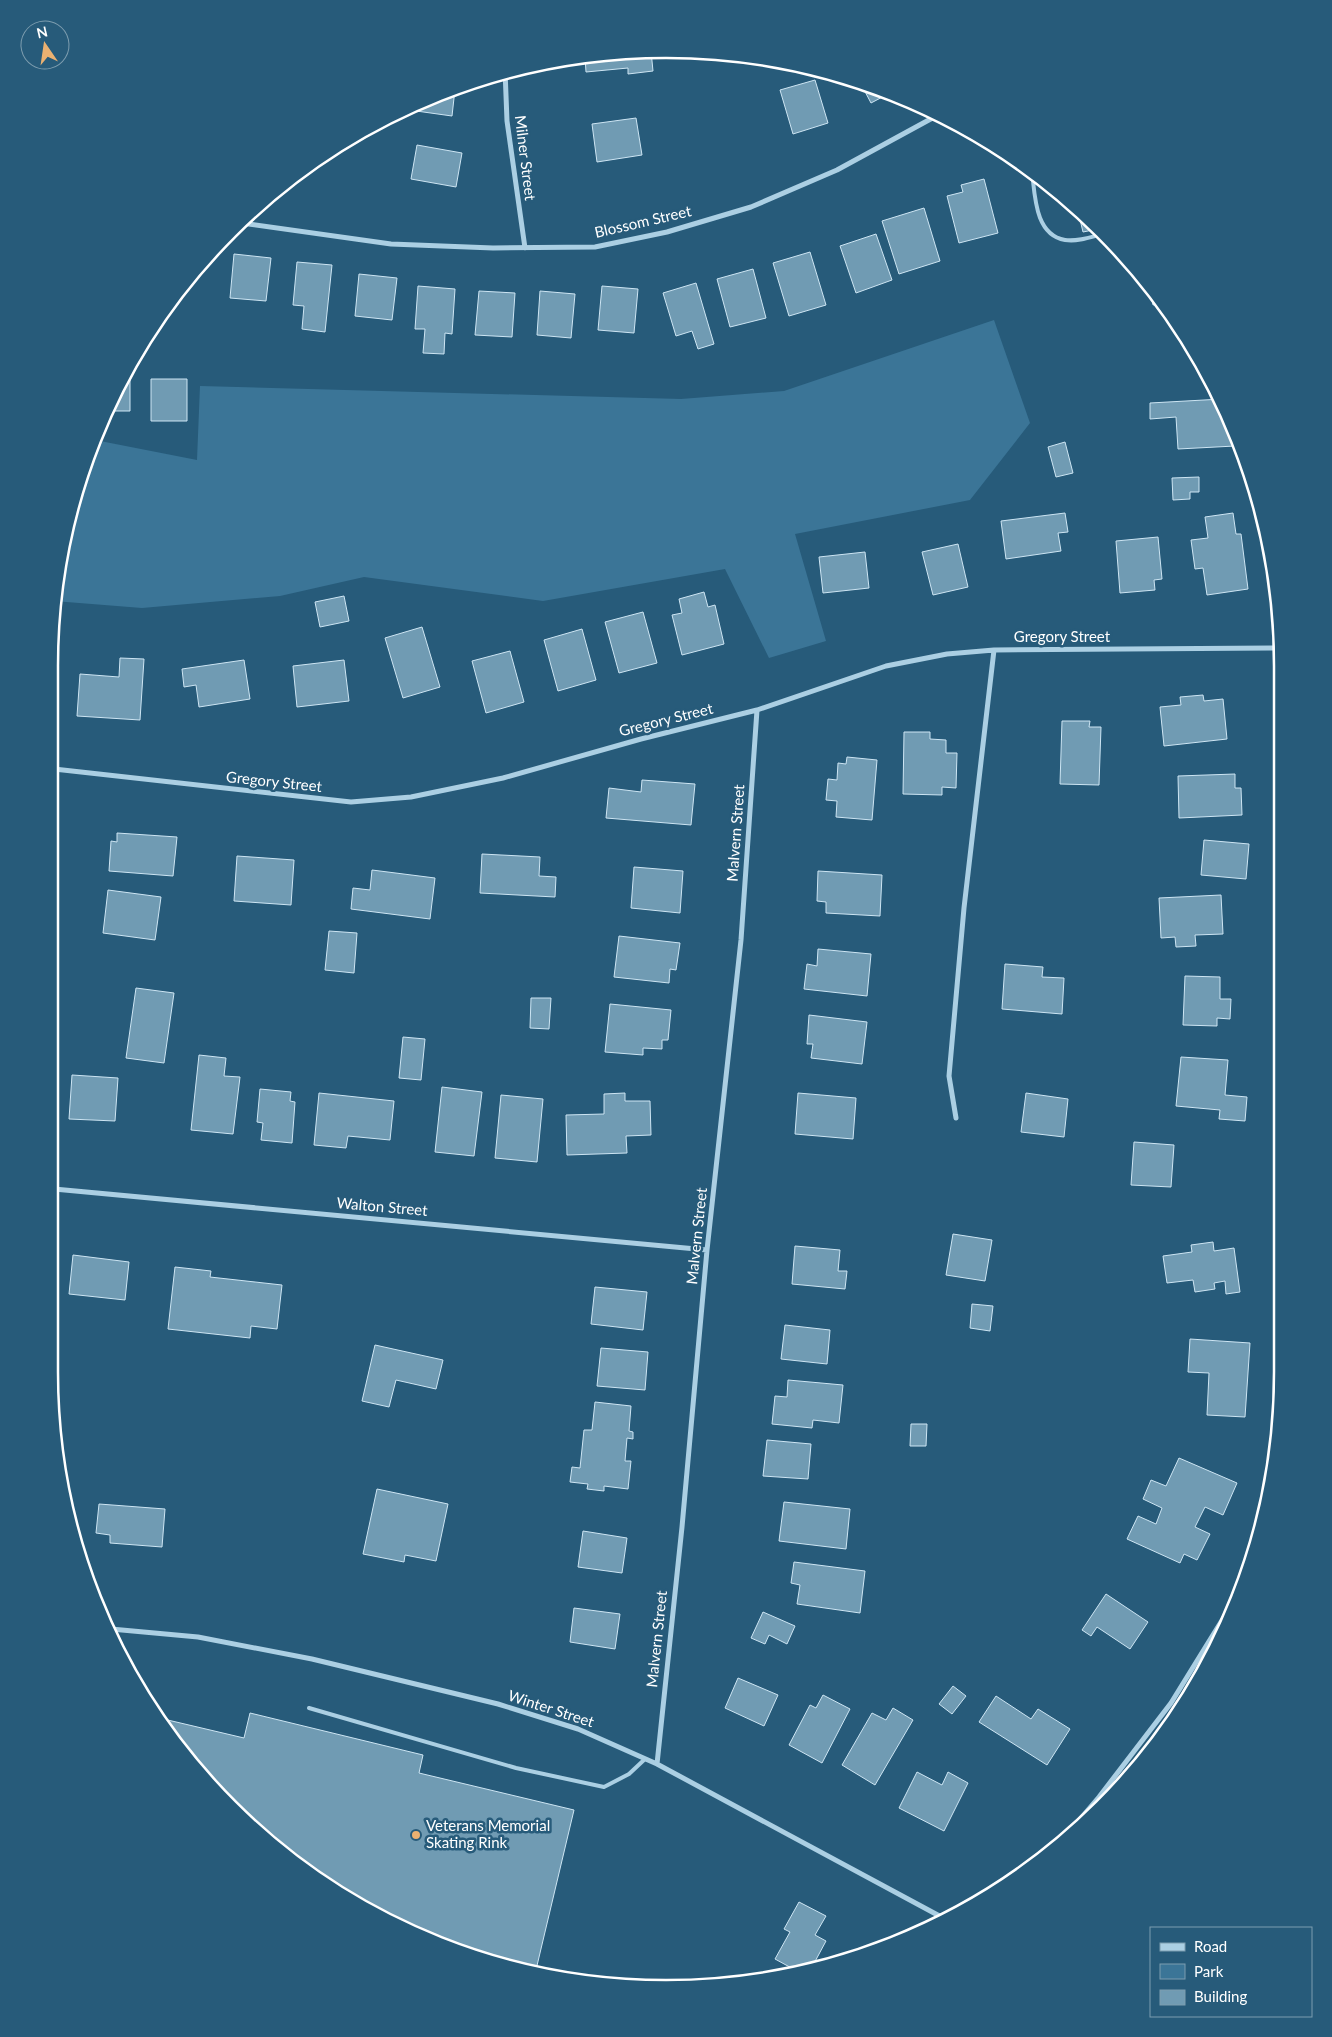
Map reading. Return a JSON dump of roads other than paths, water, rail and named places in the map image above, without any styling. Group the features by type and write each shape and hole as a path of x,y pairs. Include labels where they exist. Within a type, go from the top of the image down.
{"street":[{"name":"Milner Street","path":"505,79 507,121 525,248"},
{"name":"Blossom Street","path":"249,224 391,244 493,248 595,246 667,232 751,207 837,170 932,118"},
{"name":"Gregory Street","path":"58,769 351,802 394,799 503,778 641,738 757,710 886,666 947,654 994,650 1274,648"},
{"path":"956,1118 949,1076 964,908 994,650"},
{"name":"Malvern Street","path":"657,1764 682,1527 707,1250 741,940 757,710"},
{"name":"Walton Street","path":"58,1189 707,1250"},
{"name":"Winter Street","path":"115,1629 198,1637 312,1658 498,1704 578,1729 657,1764 938,1915"},
{"path":"1094,1803 1172,1703 1217,1629"}],"lane":[{"path":"1033,181 1037,213 1048,231 1063,240 1077,240 1096,236"},
{"path":"309,1708 516,1768 604,1787 629,1774 645,1759"}],"place":[{"name":"Veterans Memorial Skating Rink","path":"416,1835"}]}
